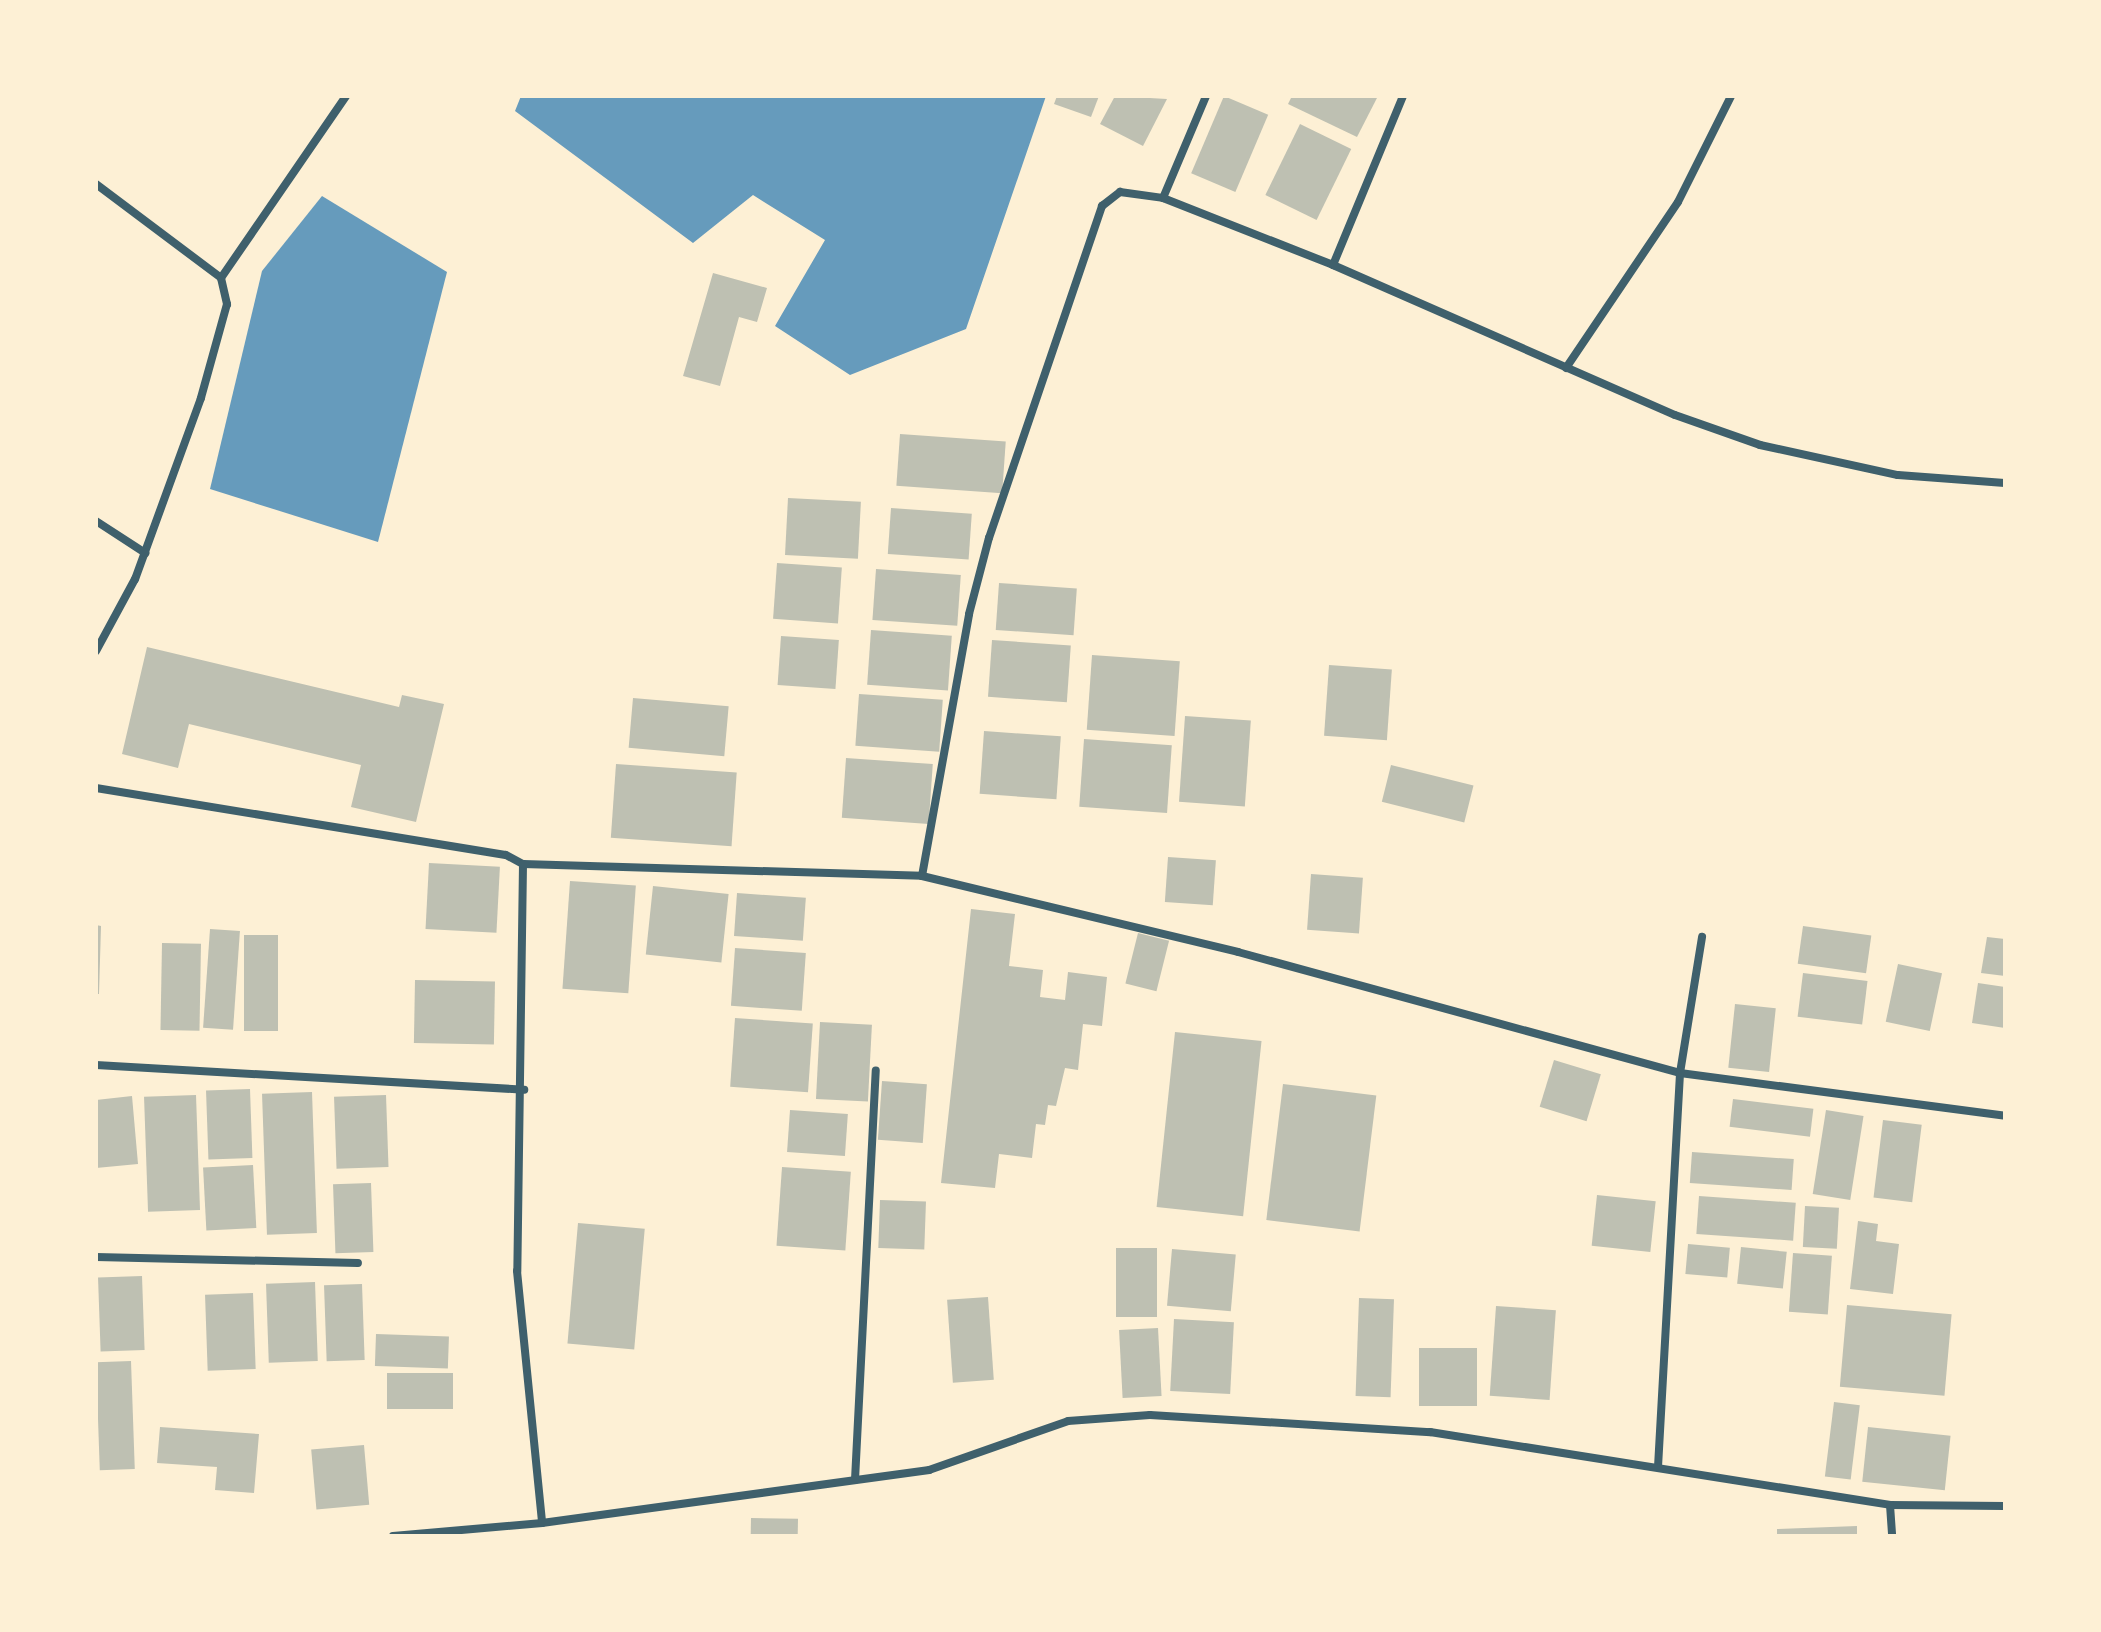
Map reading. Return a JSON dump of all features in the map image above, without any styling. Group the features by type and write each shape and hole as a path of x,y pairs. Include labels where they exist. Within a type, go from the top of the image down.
{"street":[{"path":"221,278 346,96"},
{"path":"1163,198 1206,96"},
{"path":"1333,265 1403,96"},
{"path":"1566,368 1678,202 1731,96"},
{"path":"96,184 221,278 227,304 214,358 145,553 96,651"},
{"path":"922,876 977,579 1096,221 1112,194 1163,198 1333,265 1566,368 1760,445 1898,475 2005,483"},
{"path":"96,521 145,553"},
{"path":"96,788 506,855 523,864 922,876 1238,952 1680,1073 2005,1116"},
{"path":"523,864 524,1090 517,1271 542,1523"},
{"path":"1658,1467 1680,1073 1702,937"},
{"path":"96,1065 524,1090"},
{"path":"855,1480 876,1071"},
{"path":"96,1257 358,1263"},
{"path":"393,1536 542,1523 946,1466 1068,1421 1150,1415 1430,1432 1890,1505 2005,1506"},
{"path":"1890,1505 1892,1536"}],"water":[{"path":"521,96 1046,96 966,329 850,375 775,326 825,240 753,195 693,243 515,111"},
{"path":"322,196 447,272 378,542 210,489 262,271"}],"building":[{"path":"1057,96 1099,96 1091,117 1054,104"},
{"path":"1115,96 1167,99 1143,146 1100,124"},
{"path":"1224,96 1268,115 1235,192 1191,173"},
{"path":"1292,96 1378,96 1357,137 1288,104"},
{"path":"1300,124 1351,149 1317,220 1265,195"},
{"path":"713,273 767,288 757,322 739,317 720,386 683,376"},
{"path":"900,434 1006,441 1002,493 896,486"},
{"path":"788,498 861,502 858,559 785,555"},
{"path":"891,508 972,514 969,560 888,554"},
{"path":"777,563 842,568 838,623 773,619"},
{"path":"876,569 961,575 957,626 872,620"},
{"path":"999,583 1077,588 1074,635 996,630"},
{"path":"871,630 952,636 948,691 867,685"},
{"path":"781,636 839,640 835,689 778,685"},
{"path":"992,640 1071,646 1067,702 988,697"},
{"path":"147,647 399,707 402,695 444,704 416,822 351,807 361,765 189,724 178,768 122,754"},
{"path":"1092,655 1180,661 1175,736 1087,730"},
{"path":"1329,665 1392,669 1387,740 1324,736"},
{"path":"859,694 943,700 939,752 855,746"},
{"path":"633,698 729,706 724,756 629,748"},
{"path":"1185,716 1251,721 1245,806 1179,802"},
{"path":"984,731 1061,736 1056,799 980,794"},
{"path":"1084,739 1172,745 1167,813 1079,807"},
{"path":"846,758 933,764 929,824 842,818"},
{"path":"616,764 737,772 732,846 611,838"},
{"path":"1391,765 1473,786 1464,822 1382,802"},
{"path":"1168,857 1216,860 1213,905 1165,902"},
{"path":"429,863 500,867 496,933 426,929"},
{"path":"1311,874 1363,878 1359,933 1307,930"},
{"path":"570,881 636,886 628,993 562,989"},
{"path":"653,886 729,894 721,963 646,955"},
{"path":"737,893 806,898 803,941 734,936"},
{"path":"971,909 1015,914 1009,966 1043,970 1040,997 1065,1000 1068,972 1107,977 1102,1026 1083,1024 1078,1070 1065,1068 1056,1106 1048,1105 1045,1125 1036,1124 1032,1158 999,1154 995,1188 941,1183"},
{"path":"96,925 101,926 99,994 96,994"},
{"path":"1803,926 1871,936 1866,973 1798,964"},
{"path":"210,929 240,931 233,1030 203,1028"},
{"path":"1138,933 1169,941 1156,991 1125,983"},
{"path":"244,935 278,935 278,1031 244,1031"},
{"path":"1987,937 2005,939 2005,976 1981,973"},
{"path":"162,943 201,944 199,1031 160,1030"},
{"path":"735,948 806,953 802,1011 731,1006"},
{"path":"1898,964 1942,973 1930,1031 1886,1022"},
{"path":"1803,973 1868,981 1862,1025 1798,1017"},
{"path":"415,980 495,981 494,1044 414,1043"},
{"path":"1978,983 2005,987 2005,1028 1972,1023"},
{"path":"1735,1004 1776,1008 1769,1072 1728,1068"},
{"path":"735,1018 813,1023 808,1092 730,1087"},
{"path":"820,1022 872,1025 868,1102 816,1099"},
{"path":"1175,1032 1262,1041 1243,1216 1157,1207"},
{"path":"1554,1060 1601,1074 1587,1121 1540,1107"},
{"path":"882,1081 927,1084 923,1143 878,1140"},
{"path":"1283,1084 1376,1095 1360,1231 1266,1220"},
{"path":"250,1089 252,1158 208,1159 206,1091"},
{"path":"312,1092 317,1233 267,1235 262,1094"},
{"path":"196,1095 200,1210 148,1212 144,1097"},
{"path":"386,1095 389,1167 337,1169 334,1097"},
{"path":"132,1096 138,1164 96,1168 96,1100"},
{"path":"1733,1099 1813,1109 1810,1137 1730,1127"},
{"path":"790,1110 848,1114 845,1156 787,1152"},
{"path":"1826,1110 1864,1116 1850,1200 1813,1194"},
{"path":"1883,1120 1922,1125 1912,1202 1873,1197"},
{"path":"1692,1152 1794,1159 1792,1190 1690,1183"},
{"path":"253,1165 256,1228 206,1231 203,1168"},
{"path":"782,1167 851,1172 845,1251 776,1246"},
{"path":"371,1183 373,1252 335,1253 333,1184"},
{"path":"1597,1195 1656,1201 1650,1252 1592,1246"},
{"path":"1699,1196 1796,1203 1793,1241 1696,1234"},
{"path":"880,1200 926,1202 924,1250 878,1248"},
{"path":"1805,1206 1839,1208 1837,1249 1803,1247"},
{"path":"1858,1221 1878,1224 1876,1241 1899,1244 1893,1294 1850,1289"},
{"path":"578,1223 645,1229 634,1349 567,1344"},
{"path":"1688,1244 1730,1248 1727,1278 1685,1274"},
{"path":"1741,1247 1787,1252 1783,1289 1737,1284"},
{"path":"1116,1248 1157,1248 1157,1317 1116,1317"},
{"path":"1172,1249 1236,1255 1231,1311 1167,1306"},
{"path":"1793,1253 1832,1256 1828,1315 1789,1312"},
{"path":"142,1276 145,1350 101,1351 98,1278"},
{"path":"315,1282 318,1361 269,1363 266,1284"},
{"path":"362,1284 365,1360 327,1361 324,1285"},
{"path":"253,1293 256,1369 208,1371 205,1295"},
{"path":"988,1297 994,1380 953,1383 947,1300"},
{"path":"1359,1298 1394,1299 1391,1397 1356,1396"},
{"path":"1847,1305 1952,1314 1944,1396 1840,1387"},
{"path":"1496,1306 1556,1310 1550,1400 1490,1396"},
{"path":"1174,1319 1234,1322 1230,1394 1170,1391"},
{"path":"1158,1328 1162,1396 1123,1398 1119,1330"},
{"path":"376,1334 449,1337 448,1369 375,1366"},
{"path":"1419,1348 1477,1348 1477,1406 1419,1406"},
{"path":"131,1361 135,1469 100,1470 96,1362"},
{"path":"387,1373 453,1373 453,1409 387,1409"},
{"path":"1834,1402 1860,1405 1851,1480 1825,1476"},
{"path":"160,1427 259,1434 254,1493 215,1490 217,1467 157,1463"},
{"path":"1868,1427 1951,1436 1945,1490 1862,1482"},
{"path":"364,1445 369,1505 316,1509 311,1450"},
{"path":"751,1518 798,1519 798,1536 751,1536"},
{"path":"1857,1526 1857,1536 1777,1536 1777,1529"}]}
